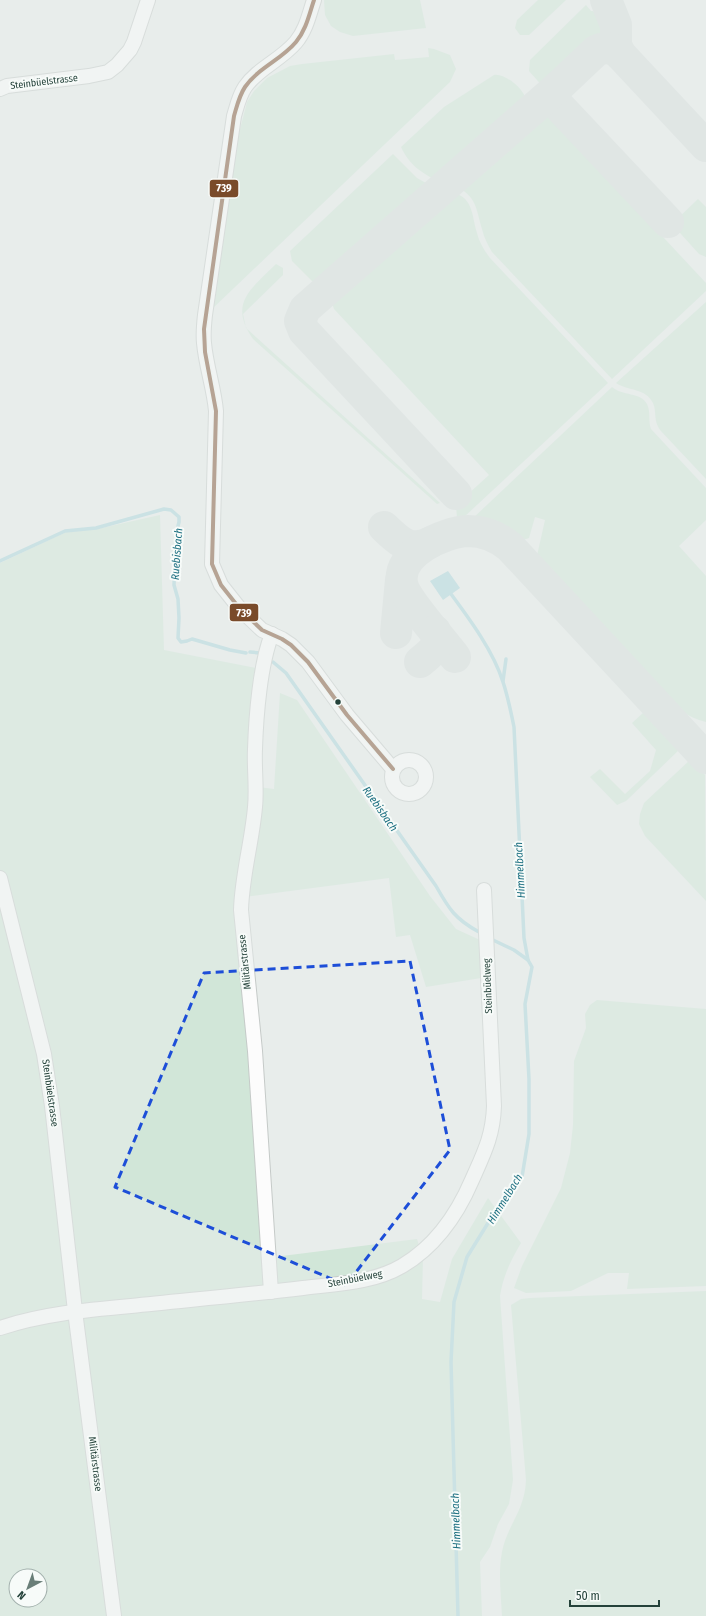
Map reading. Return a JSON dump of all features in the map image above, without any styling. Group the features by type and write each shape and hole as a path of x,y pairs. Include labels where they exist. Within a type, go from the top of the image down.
{"street":[{"name":"Steinbüelstrasse","path":"0,89 7,86 89,76 108,72 124,58 134,42 148,0"},
{"path":"314,0 306,26 296,42 287,52 253,77 244,88 234,116 205,315 204,332 206,357 214,392 216,411 212,564 221,585 240,609 262,630 291,645 308,662 347,715 393,769"},
{"name":"Militärstrasse","path":"271,1292 255,1051 242,935 241,910 255,807 255,748 261,686 269,642 272,634"},
{"name":"Steinbüelstrasse","path":"0,878 44,1054 52,1106 75,1311"},
{"name":"Steinbüelweg","path":"0,1328 36,1317 75,1311 271,1292 355,1281 388,1272 402,1266 427,1248 452,1218 465,1196 484,1153 493,1125 494,1106 484,890"},
{"name":"Militärstrasse","path":"75,1311 114,1616"}],"highlighted area":[{"path":"410,961 450,1150 346,1285 115,1187 204,973"}],"green space":[{"path":"324,0 420,0 426,28 353,36 340,32 331,26 325,15"},
{"path":"538,0 566,0 529,35 520,35 515,28 517,20"},
{"path":"586,5 609,30 545,89 529,71 530,60"},
{"path":"428,48 450,55 456,69 450,82 212,309 238,137 247,102 254,91 267,78 290,66 394,54 395,60 429,57"},
{"path":"494,75 508,79 522,91 526,100 523,108 439,182 412,164 404,154 401,147 444,107"},
{"path":"542,114 553,119 706,283 706,291 612,379 492,252 484,235 477,209 472,199 468,194 455,186 535,116"},
{"path":"393,154 417,178 433,187 325,281 314,283 292,261 290,251"},
{"path":"449,191 463,197 467,202 472,213 479,240 490,258 608,383 463,518 457,518 456,505 489,475 334,309 331,300 336,291"},
{"path":"698,199 706,207 706,257 699,254 672,224"},
{"path":"276,264 283,268 283,275 243,314 243,306 251,289"},
{"path":"706,302 706,479 660,430 657,423 654,406 650,398 641,392 616,383"},
{"path":"247,329 440,503 437,504 253,339"},
{"path":"612,387 616,390 644,400 648,407 651,429 706,488 706,520 679,546 706,576 706,722 687,714 660,692 536,560 545,520 535,517 529,538 520,541 515,536 497,527 471,520"},
{"path":"160,515 164,650 256,668 251,786 274,789 280,693 297,700 430,896 456,929 480,940 481,978 426,987 410,935 396,937 389,878 236,898 235,919 250,1049 266,1258 417,1239 423,1258 422,1299 440,1302 452,1259 488,1198 521,1243 508,1268 500,1296 513,1480 509,1504 498,1524 490,1547 480,1562 482,1616 0,1616 0,563 66,532 97,529"},
{"path":"647,712 651,714 679,745 680,749 626,801 617,805 590,777 600,769 625,794 650,771 656,750 632,723 643,713"},
{"path":"690,760 695,761 705,775 706,901 645,836 639,824 640,814 644,803"},
{"path":"597,1000 706,1009 706,1286 627,1289 629,1273 608,1273 571,1291 526,1293 514,1288 522,1266 561,1188 570,1153 573,1125 574,1061 586,1028 585,1014 590,1005"},
{"path":"706,1291 706,1616 502,1616 500,1576 502,1552 504,1542 523,1501 526,1480 511,1305 521,1299 530,1298"}],"water":[{"path":"448,571 460,588 443,600 430,581"}],"waterway":[{"name":"Ruebisbach","path":"0,561 65,531 96,528 164,509 171,510 179,517 176,534 174,585 178,599 178,638 181,642 192,639 246,653"},
{"name":"Himmelbach","path":"448,590 464,611 493,658 499,670 511,710 514,727 524,938 528,960 532,967 525,1004 529,1079 529,1134 522,1177 493,1215 467,1257 454,1302 451,1362 458,1616"},
{"name":"Ruebisbach","path":"250,652 260,653"},
{"name":"Himmelbach","path":"503,681 506,659"},
{"name":"Ruebisbach","path":"273,662 286,673 436,886 453,913 464,923 479,932"},
{"name":"Ruebisbach","path":"493,940 514,950 528,960"}],"taxiway":[{"path":"606,0 616,25 616,45 620,54"},
{"path":"456,494 304,331 300,321 305,309 558,87 596,51 608,48 620,54 706,146"},
{"path":"558,87 554,95 556,103 668,222"},
{"path":"384,527 400,541 410,546 423,545 431,542"},
{"path":"455,657 425,620 404,590 402,583 402,572 407,562 414,554 435,540 458,532 468,531 485,533 500,540 510,547 706,758"},
{"path":"396,633 401,580"},
{"path":"420,662 431,653 436,645 437,636 435,631"}],"transit line":[{"name":"739","path":"314,0 307,22 296,42 284,54 250,80 241,94 234,116 204,329 205,352 216,411 212,564 221,585 240,609 262,630 291,645 308,662 347,715 393,769"}]}
